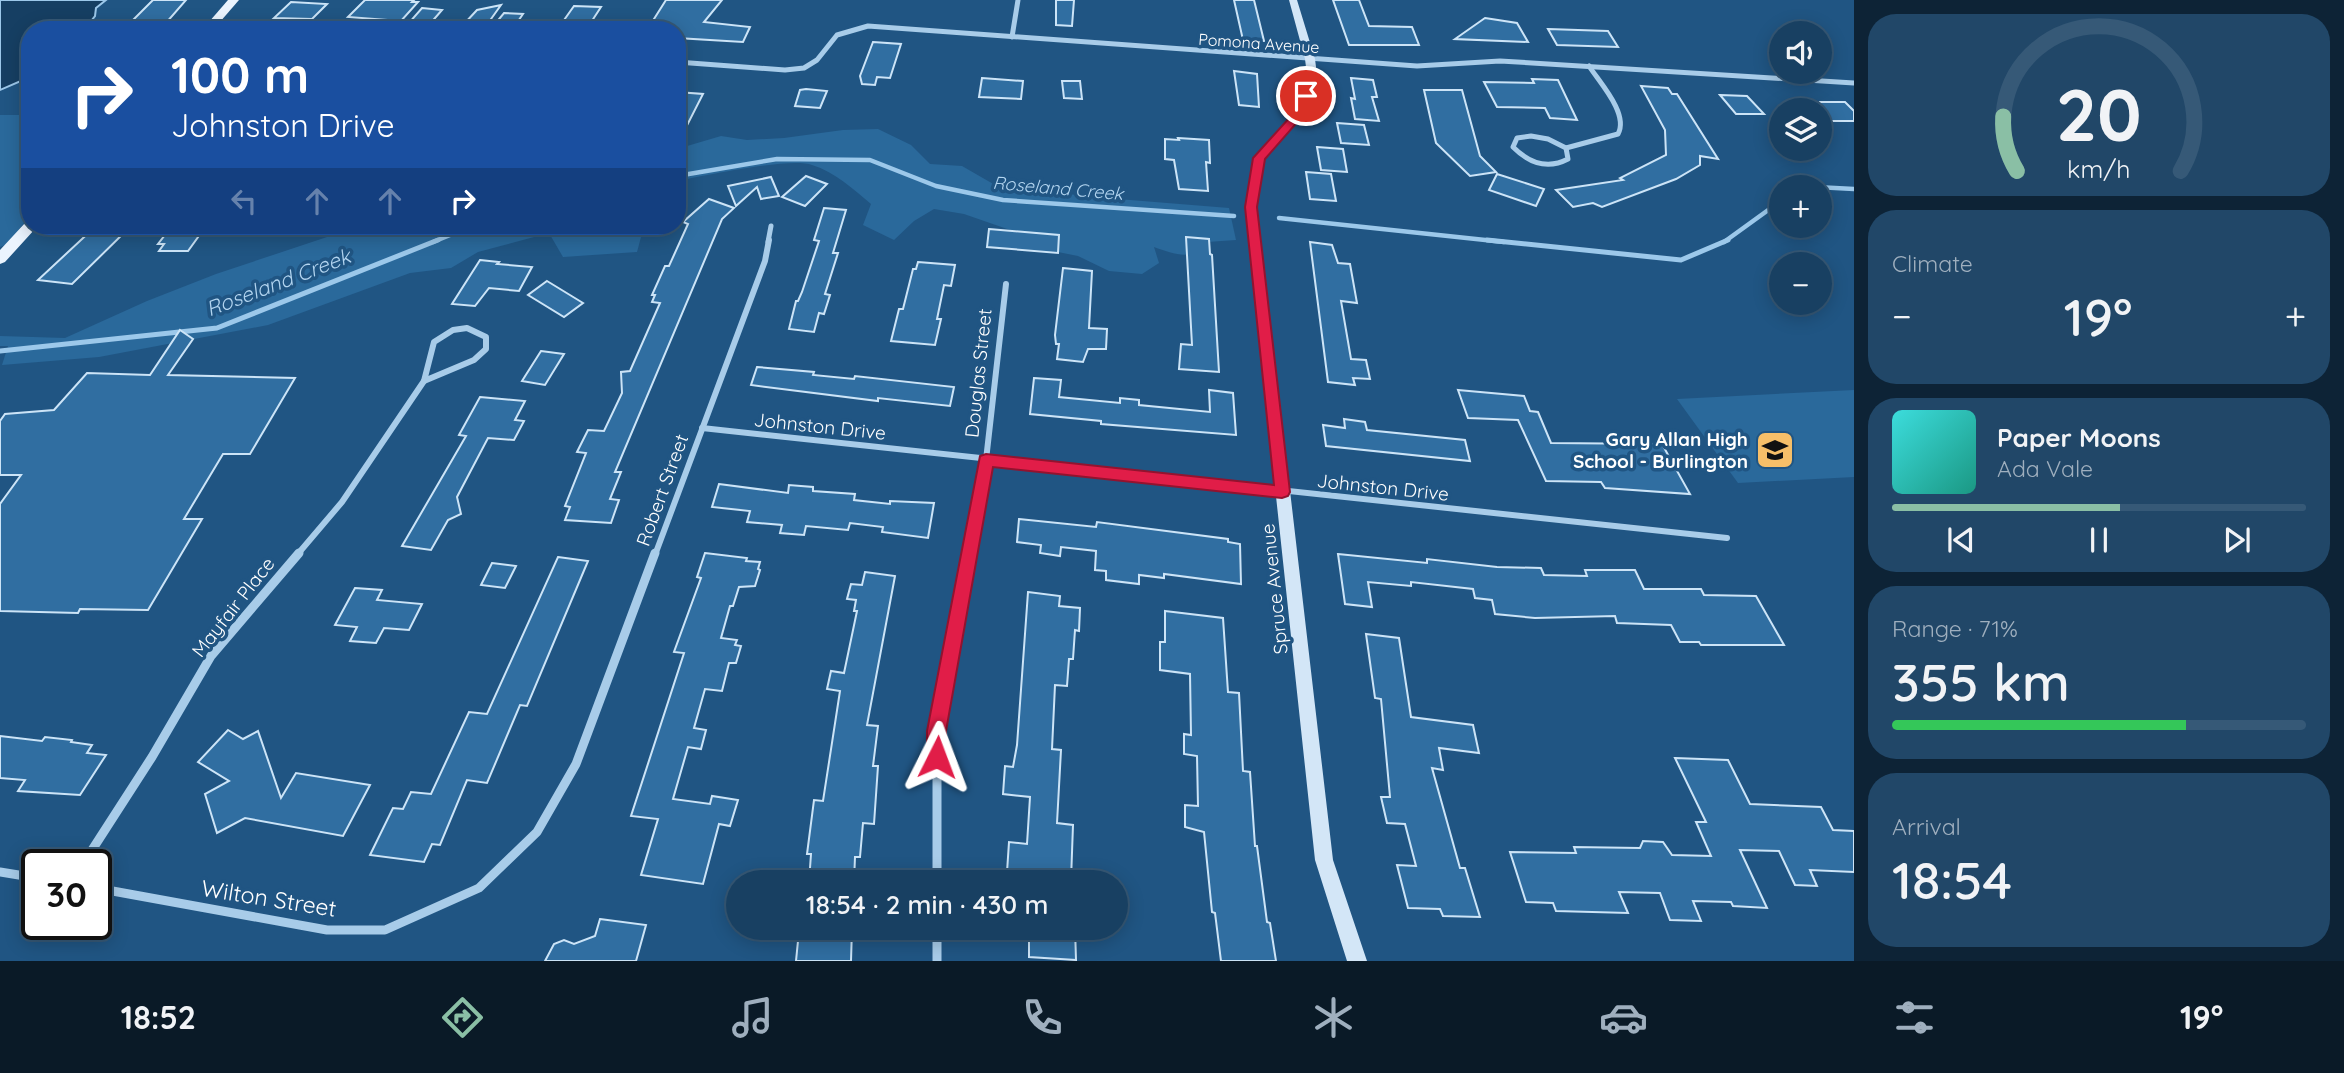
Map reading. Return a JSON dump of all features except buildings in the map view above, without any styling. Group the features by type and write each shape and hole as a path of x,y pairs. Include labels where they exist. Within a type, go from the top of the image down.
{"main road":[{"path":"215,21 234,0"},
{"path":"0,259 22,235"}],"street":[{"path":"1012,37 1018,0"},
{"path":"1293,0 1310,59"},
{"name":"Pomona Avenue","path":"686,63 785,70 804,68 817,60 837,35 868,26 1417,66 1500,61 1854,83"},
{"name":"Spruce Avenue","path":"1310,59 1312,75 1297,116 1259,158 1251,207 1324,859 1357,961"},
{"path":"1566,148 1569,159 1558,165 1530,161 1521,157 1513,147 1517,138 1532,135 1552,139 1566,148 1618,134 1622,127 1620,115 1589,66"},
{"name":"Robert Street","path":"576,764 765,261 771,226"},
{"name":"Douglas Street","path":"937,870 937,731 986,460 1006,284"},
{"name":"Mayfair Place","path":"93,849 152,757 211,656 342,502 424,381 431,348 441,336 467,328 475,329 486,337 486,349 474,360 424,381"},
{"name":"Johnston Drive","path":"702,428 1727,538"},
{"name":"Wilton Street","path":"112,891 327,930 385,930 479,888 537,832 576,764"},
{"path":"0,872 21,875"},
{"path":"937,940 937,961"}],"shaded area":[{"path":"0,0 106,0 96,8 91,21 21,21 21,81 0,90"},
{"path":"0,115 21,115 21,227 8,244 0,247"},
{"path":"878,129 911,145 930,164 962,166 995,185 1093,197 1229,208 1236,240 1207,242 1196,252 1183,255 1154,247 1159,263 1142,274 1109,271 1078,256 1033,247 1013,231 964,214 934,209 914,221 894,240 863,225 871,204 836,176 812,165 767,165 686,179 686,146 721,136 747,140"},
{"path":"333,235 542,235 478,252 451,268 410,273 268,325 99,357 2,365 8,346 0,346 0,336 65,338 216,274"},
{"path":"550,235 642,235 637,252 563,257"},
{"path":"1854,390 1854,477 1738,483 1677,399"}],"waterway":[{"name":"Roseland Creek","path":"686,174 777,159 870,160 936,186 1003,200 1234,216"},
{"name":"Roseland Creek","path":"1832,188 1854,189"},
{"name":"Roseland Creek","path":"1725,241 1769,209"},
{"name":"Roseland Creek","path":"1279,218 1504,242"},
{"name":"Roseland Creek","path":"434,242 450,235"},
{"name":"Roseland Creek","path":"434,242 438,240"},
{"name":"Roseland Creek","path":"1487,240 1681,260 1725,241"},
{"name":"Roseland Creek","path":"0,351 217,328 434,242"}],"place":[{"name":"Gary Allan High School - Burlington","path":"1775,450"}],"route":[{"path":"937,757 937,731 986,460 1282,492 1251,207 1259,158 1297,116 1306,96"}]}
